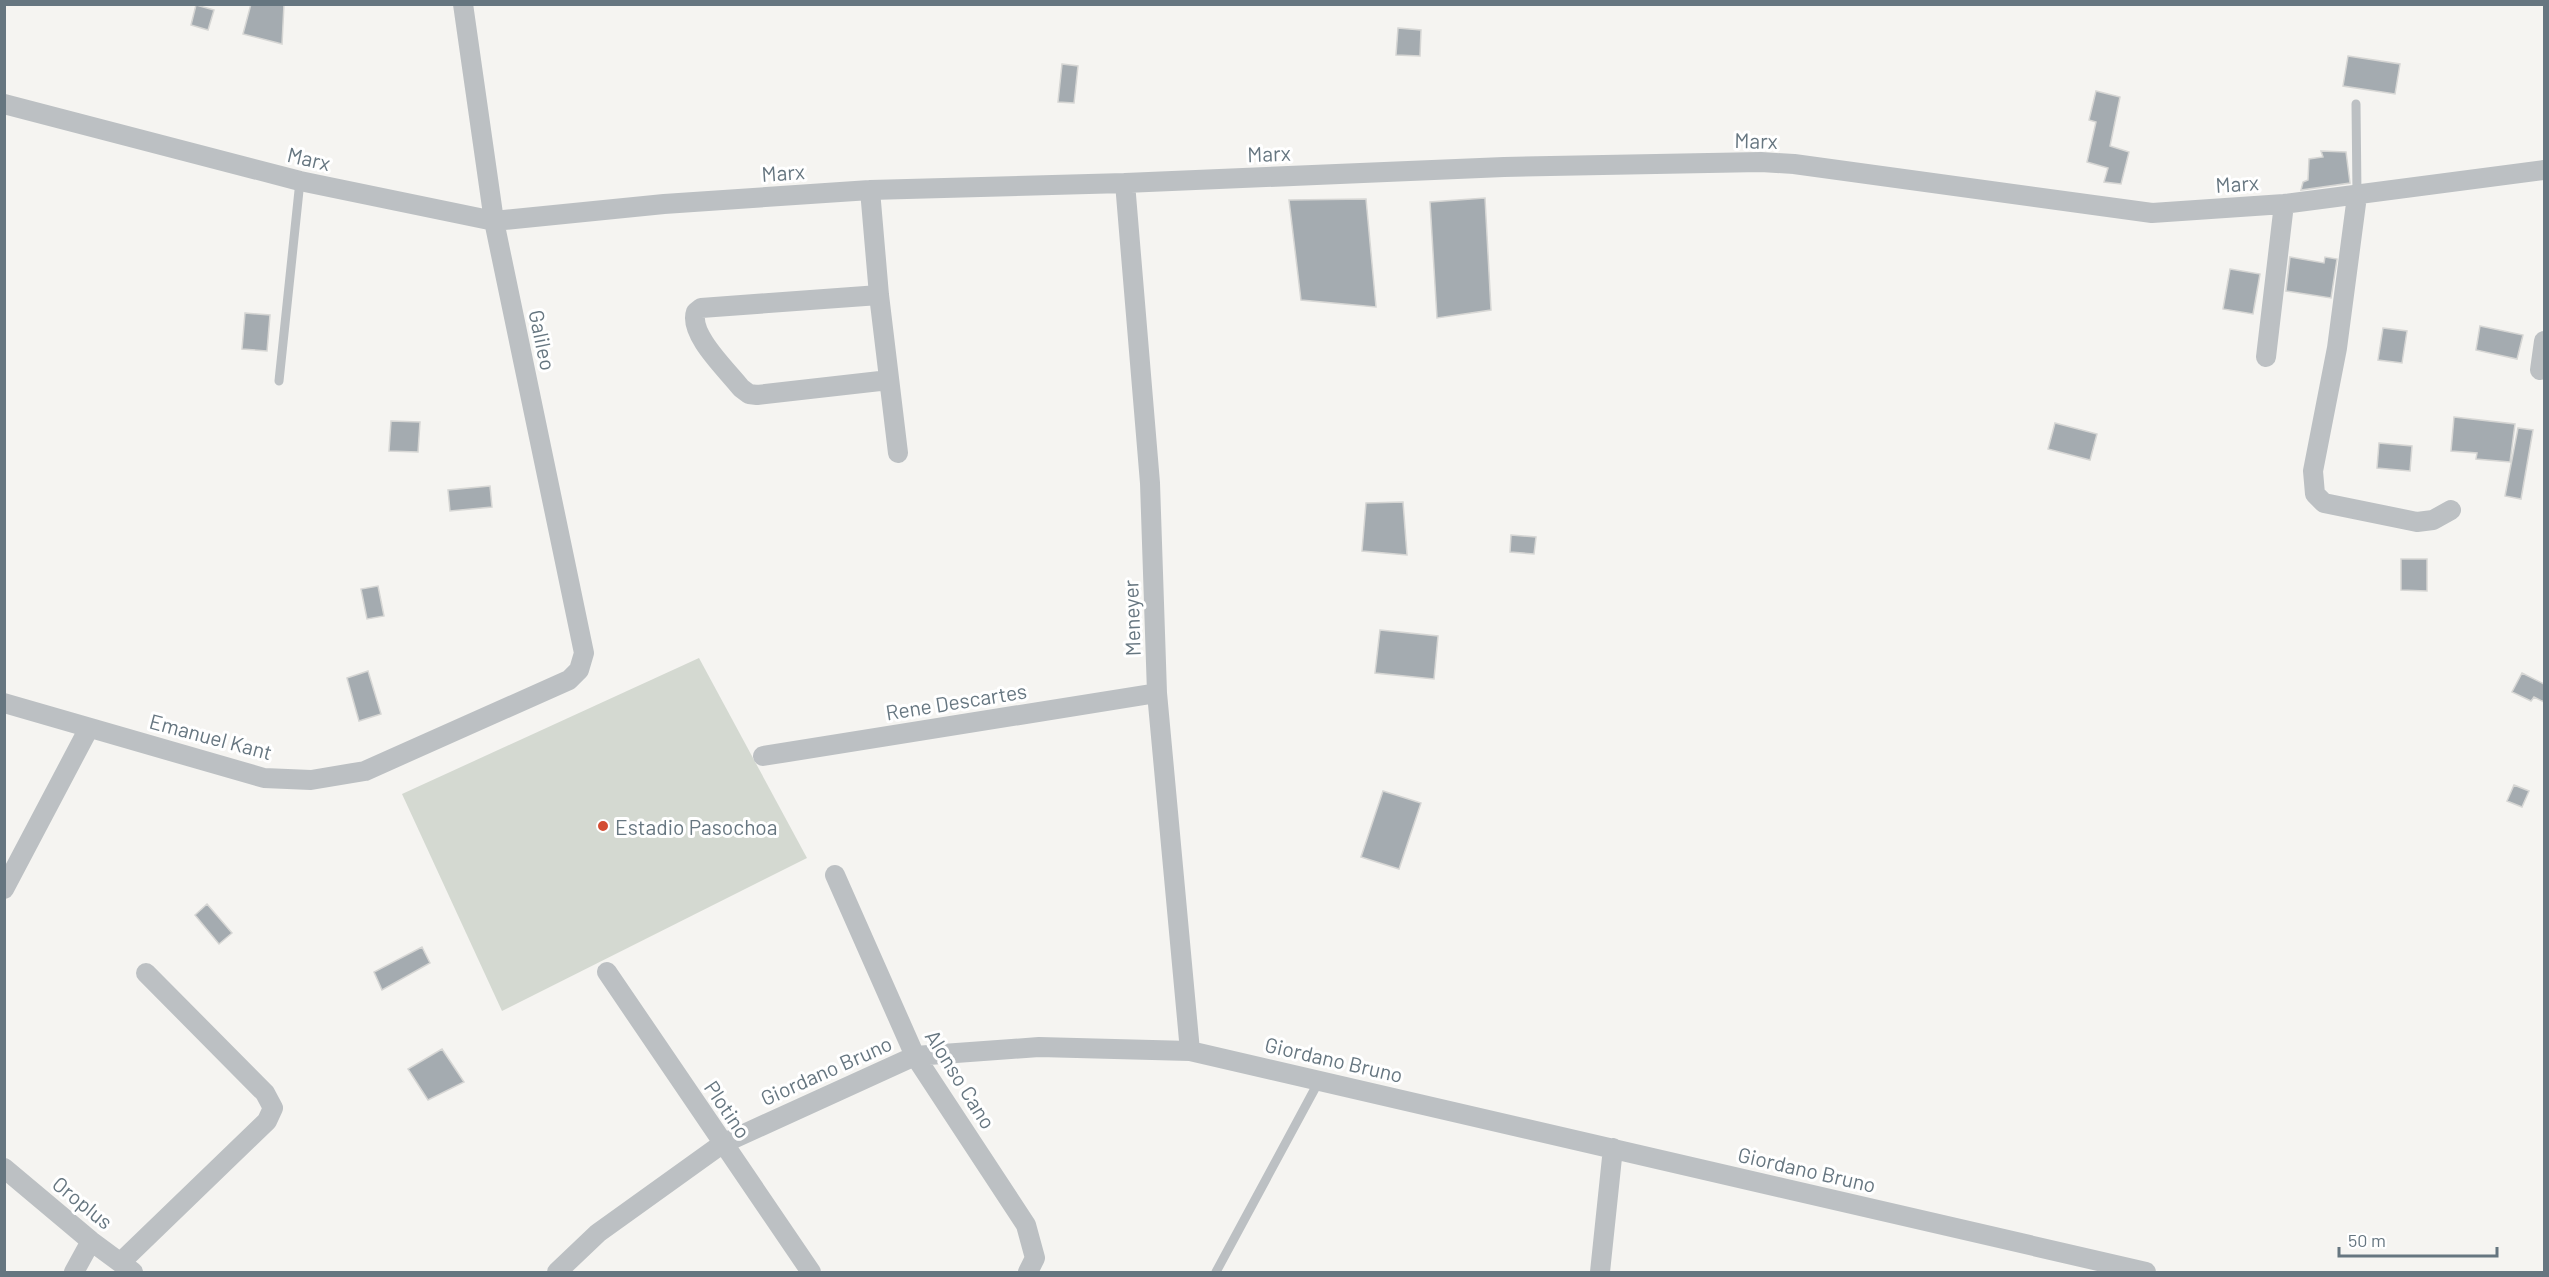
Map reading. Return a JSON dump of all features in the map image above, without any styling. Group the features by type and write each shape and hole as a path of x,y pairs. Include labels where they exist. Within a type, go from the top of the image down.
{"street":[{"name":"Galileo","path":"463,4 494,221 584,653 579,670 569,680"},
{"name":"Marx","path":"4,104 300,182 494,221 664,204 870,190 1125,183 1504,167 1761,162 1794,164 2151,213 2284,204 2544,170"},
{"name":"Meneyer","path":"1125,183 1150,483 1158,693 1190,1051"},
{"path":"870,190 897,453"},
{"path":"2356,196 2337,348 2313,471 2315,494 2324,503 2417,522 2433,520 2451,510"},
{"path":"2266,357 2284,204"},
{"path":"879,295 701,308 696,312 694,325 699,336 741,388 749,394 889,380"},
{"path":"2540,370 2544,341"},
{"name":"Emanuel Kant","path":"4,703 264,778 311,780 365,771 569,680"},
{"name":"Rene Descartes","path":"763,756 1158,693"},
{"path":"4,889 89,728"},
{"name":"Alonso Cano","path":"835,875 915,1056 1026,1225 1035,1258 1029,1271"},
{"name":"Plotino","path":"606,972 811,1272"},
{"path":"127,1268 267,1121 273,1108 265,1093 146,973"},
{"name":"Giordano Bruno","path":"557,1272 598,1233 722,1144 915,1056 1039,1047 1190,1051 2146,1272"},
{"path":"1600,1272 1613,1148"},
{"name":"Oroplus","path":"4,1168 127,1268"},
{"path":"74,1272 91,1241"}],"lane":[{"path":"2356,104 2356,196"},
{"path":"279,381 300,182"},
{"path":"1216,1272 1319,1081"}],"shaded area":[{"name":"Estadio Pasochoa","path":"699,658 807,858 502,1011 402,794"}],"building":[{"path":"251,4 284,4 282,44 243,34"},
{"path":"196,5 214,10 208,30 191,25"},
{"path":"1398,28 1421,30 1420,56 1396,55"},
{"path":"2348,56 2400,64 2395,94 2343,86"},
{"path":"1062,64 1078,66 1074,103 1058,102"},
{"path":"2096,91 2120,97 2110,146 2129,152 2121,184 2104,182 2108,168 2087,162 2096,122 2089,120"},
{"path":"2321,151 2346,152 2350,183 2301,190 2303,182 2308,180 2309,159 2323,157"},
{"path":"1485,198 1491,310 1437,318 1430,202"},
{"path":"1366,199 1376,307 1301,300 1289,200"},
{"path":"2290,257 2324,263 2325,257 2337,259 2331,298 2286,291"},
{"path":"2230,269 2260,274 2253,314 2223,309"},
{"path":"245,313 270,315 267,351 242,349"},
{"path":"2480,326 2523,335 2517,359 2476,350"},
{"path":"2383,328 2407,331 2402,363 2378,360"},
{"path":"2454,417 2515,424 2510,462 2476,459 2477,453 2451,451"},
{"path":"391,421 420,422 418,452 389,451"},
{"path":"2055,423 2097,434 2090,460 2048,449"},
{"path":"2518,428 2533,430 2521,499 2505,496"},
{"path":"2379,443 2412,446 2410,471 2377,468"},
{"path":"490,486 492,507 450,511 448,490"},
{"path":"1403,502 1407,555 1362,551 1366,503"},
{"path":"1511,535 1536,537 1534,554 1510,552"},
{"path":"2401,559 2427,559 2427,591 2401,590"},
{"path":"378,586 384,616 367,619 361,589"},
{"path":"1380,630 1438,636 1434,679 1375,673"},
{"path":"368,671 381,714 359,721 347,678"},
{"path":"2522,673 2544,684 2544,702 2534,697 2531,701 2512,692"},
{"path":"2514,785 2529,791 2522,807 2507,801"},
{"path":"1383,791 1421,803 1399,869 1361,857"},
{"path":"207,904 232,933 219,944 195,915"},
{"path":"422,947 430,963 382,990 374,972"},
{"path":"442,1049 464,1082 428,1100 408,1069"}],"place":[{"name":"Estadio Pasochoa","path":"603,826"}]}
